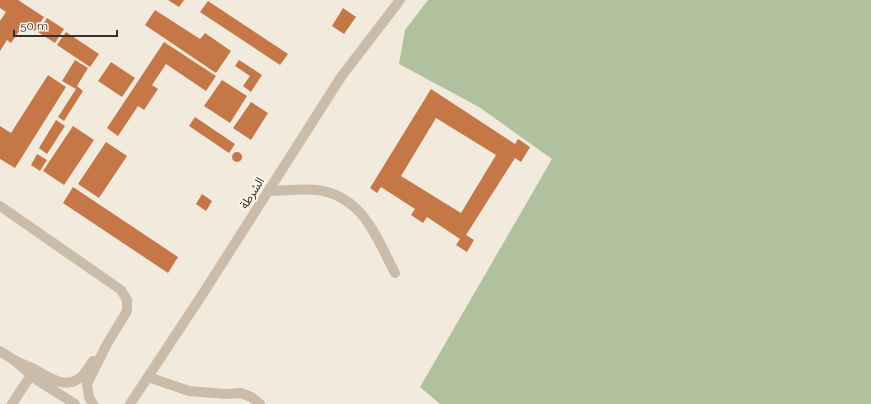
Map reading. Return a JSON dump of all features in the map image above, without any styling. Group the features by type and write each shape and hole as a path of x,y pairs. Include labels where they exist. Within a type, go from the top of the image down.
{"street":[{"name":"الشرطة","path":"130,404 202,295 341,77 400,0"},
{"path":"268,191 316,190 328,192 348,201 362,213 368,222 395,273"},
{"path":"0,206 121,290 125,295 127,300 127,311 107,344 87,384 89,397 93,404"},
{"path":"0,351 14,360 54,380 69,382 82,376 107,344"},
{"path":"14,360 31,375 75,404"},
{"path":"12,404 31,375"},
{"path":"148,377 189,391 226,394 241,393 251,397 260,404"}],"green space":[{"path":"428,0 871,0 871,404 440,404 420,387 552,159 479,107 399,64 405,30"}],"building":[{"path":"0,0 18,0 44,17 35,31 24,24 11,43 7,40 0,51 0,21 6,12 0,8"},
{"path":"168,0 184,0 179,7"},
{"path":"208,1 288,54 280,65 200,12"},
{"path":"343,8 356,17 344,34 332,26"},
{"path":"155,10 200,39 205,33 231,51 216,73 145,25"},
{"path":"47,18 64,29 55,43 38,32"},
{"path":"66,32 99,54 90,67 57,45"},
{"path":"164,42 216,76 206,91 166,64 152,85 158,89 144,110 138,106 118,136 107,128"},
{"path":"75,60 88,68 77,86 83,91 64,121 58,117 76,89 62,81"},
{"path":"239,60 262,75 251,92 243,86 250,76 235,66"},
{"path":"111,62 135,78 122,97 98,81"},
{"path":"48,75 66,87 15,168 0,159 0,126 11,133"},
{"path":"222,80 247,96 230,123 204,106"},
{"path":"431,89 515,144 518,139 530,147 521,162 515,158 466,235 474,240 467,252 456,245 460,239 427,217 423,223 411,215 415,209 381,187 377,193 370,188","holes":["436,118 496,155 461,213 401,176"]},
{"path":"251,102 268,113 251,140 233,128"},
{"path":"195,117 235,144 229,153 189,126"},
{"path":"56,120 65,126 47,154 39,148"},
{"path":"73,126 94,140 64,185 43,171"},
{"path":"106,142 127,156 99,198 78,184"},
{"path":"235,152 239,152 241,153 241,161 235,162 232,159 232,155"},
{"path":"37,154 47,160 40,171 31,165"},
{"path":"73,187 178,257 168,273 63,203"},
{"path":"202,194 212,201 206,211 196,204"}]}
